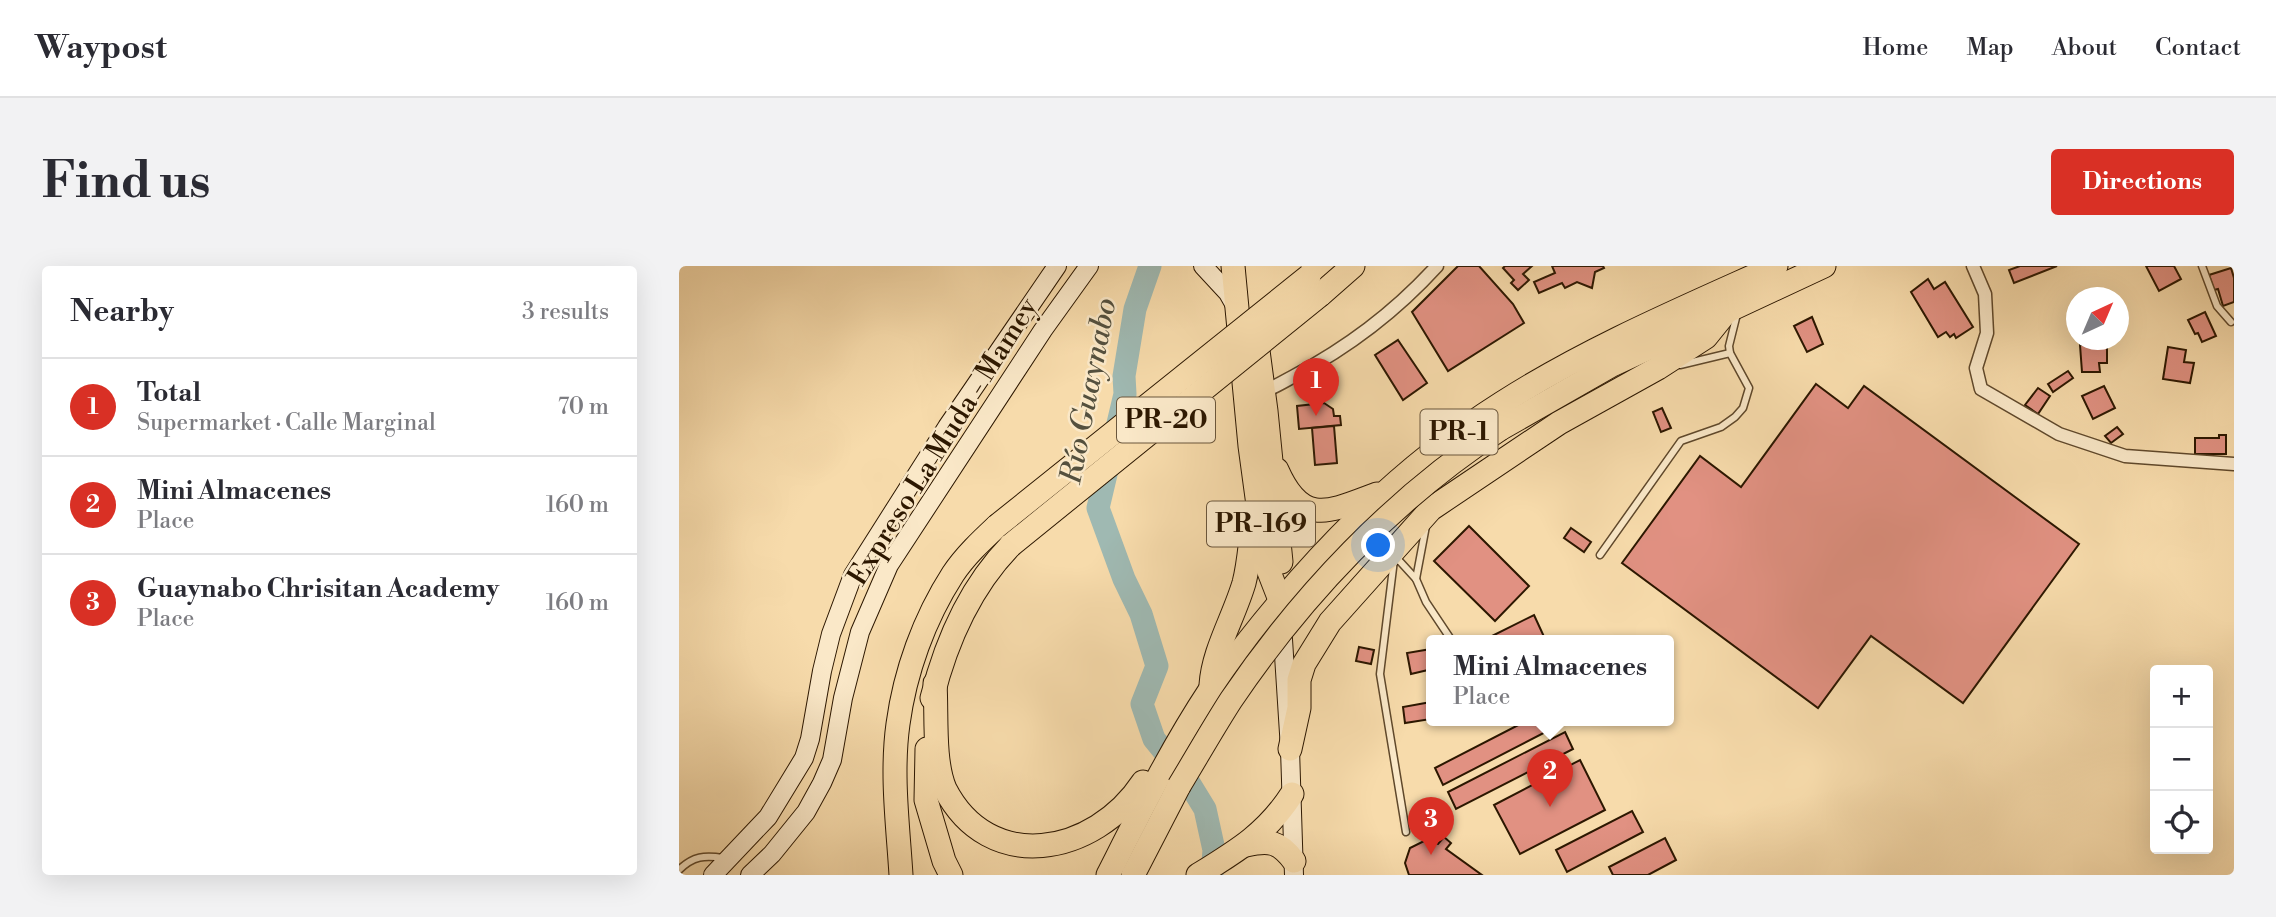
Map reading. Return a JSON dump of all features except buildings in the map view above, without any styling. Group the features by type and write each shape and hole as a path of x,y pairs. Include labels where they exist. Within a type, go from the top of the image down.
{"highway":[{"name":"PR-169","path":"1233,266 1233,302 1271,456 1280,561 1280,600"},
{"name":"PR-169","path":"1247,266 1258,500 1266,564 1280,600"},
{"name":"PR-20","path":"901,875 895,767 897,726 908,671 933,610 954,573 997,526 1316,279 1353,266"},
{"name":"PR-1","path":"1108,875 1165,764 1211,689 1280,600 1383,492 1470,424 1555,371 1602,346 1776,266"},
{"name":"PR-1","path":"1133,875 1179,786 1232,699 1312,597 1373,532 1420,488 1458,456 1500,429 1612,365 1824,266"},
{"name":"PR-20","path":"951,875 926,800 927,714 942,658 974,590 1011,545 1316,279"},
{"path":"1290,749 1299,708 1299,680 1304,664 1338,613 1431,509 1559,424 1658,368 1706,337 1733,308"},
{"path":"1271,456 1285,488 1296,502 1313,511 1336,509 1383,492"},
{"path":"1211,689 1212,666 1230,627 1245,580 1258,500"},
{"path":"1280,600 1306,613 1338,613"},
{"path":"935,683 939,762 944,786 955,809 969,828 984,839 1005,848 1046,851 1069,844 1102,826 1121,811 1144,780 1165,764"},
{"path":"1198,875 1246,845 1267,827 1292,794"},
{"path":"1246,845 1264,841 1276,845 1286,850 1294,868"}],"main road":[{"name":"Expreso La Muda - Mamey","path":"713,875 768,817 804,758 831,635 853,576 947,427 1057,266"},
{"name":"Expreso La Muda - Mamey","path":"750,875 772,854 806,812 832,760 843,698 860,632 889,565 1036,341 1089,266"},
{"path":"1203,266 1233,302"},
{"path":"1280,600 1290,749 1294,868"}],"street":[{"path":"1255,394 1307,369 1348,344 1394,307 1437,266"},
{"path":"1972,266 1985,294 1987,333 1976,368 1981,389 2059,434 2125,456 2234,464"}],"lane":[{"path":"2202,266 2217,306 2231,322"},
{"path":"1600,555 1681,441 1721,427 1743,408 1749,388 1730,353 1733,308"},
{"path":"1658,368 1702,361 1730,353"},
{"path":"1416,579 1421,545 1431,509"},
{"path":"1391,552 1416,579 1426,602 1448,635"},
{"path":"1391,552 1395,564 1385,620 1380,674 1406,832"},
{"path":"679,870 688,861 704,856 729,859"}],"waterway":[{"name":"Río Guaynabo","path":"1150,266 1135,309 1124,376 1125,394 1098,508 1124,579 1141,614 1157,666 1142,704 1154,739 1186,778 1205,809 1214,850 1212,875"}],"place":[{"name":"Total","path":"1316,416"},
{"name":"Mini Almacenes","path":"1550,807"},
{"name":"Guaynabo Chrisitan Academy","path":"1431,855"}]}
